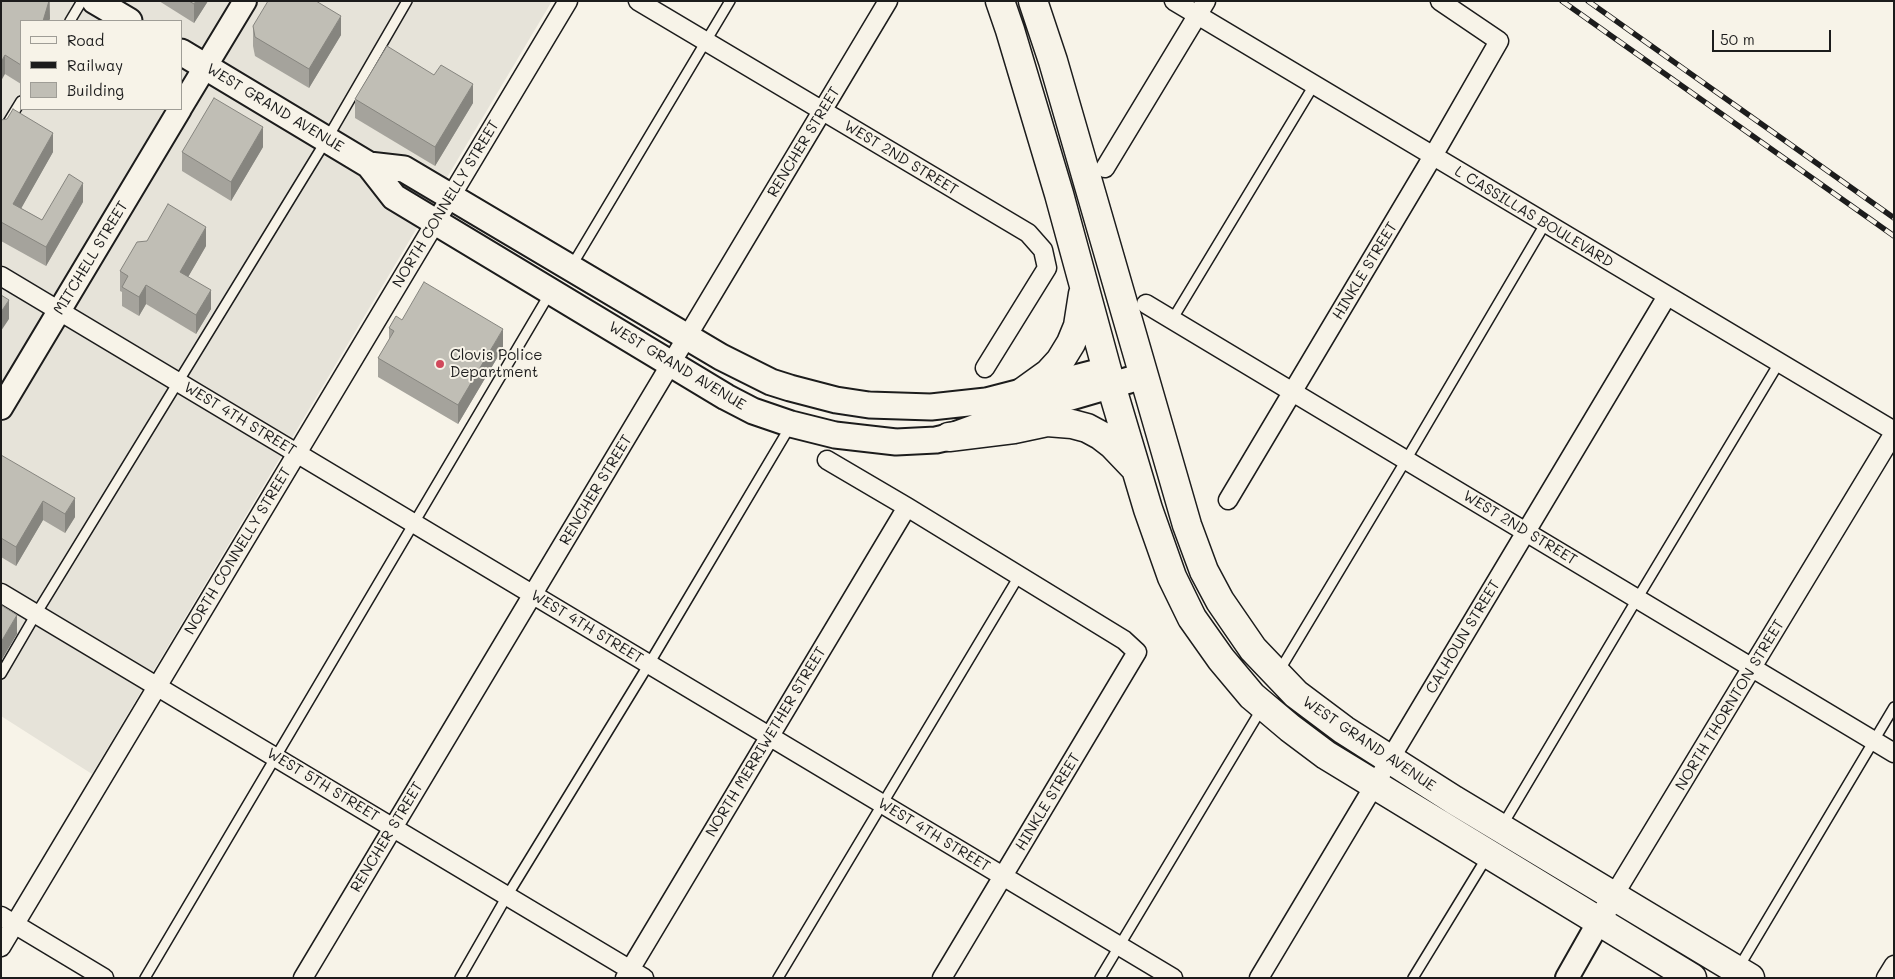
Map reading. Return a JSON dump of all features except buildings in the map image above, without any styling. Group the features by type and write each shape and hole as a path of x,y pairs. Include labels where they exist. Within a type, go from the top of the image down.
{"highway":[{"path":"1000,1 1025,80 1109,377"},
{"path":"1033,1 1050,52 1141,368"},
{"path":"1024,391 1050,373 1060,361 1071,342 1078,326 1084,285"},
{"name":"WEST GRAND AVENUE","path":"1141,368 1187,525 1204,571 1236,626 1252,649 1276,676 1310,706 1389,759 1744,974"},
{"name":"WEST GRAND AVENUE","path":"1109,377 1172,577 1192,618 1221,659 1252,696 1326,755 1692,978"},
{"path":"949,437 1014,429 1047,422 1072,424 1100,434 1137,470"}],"main road":[{"path":"95,1 127,20"},
{"name":"WEST GRAND AVENUE","path":"182,53 369,164 394,197 726,397 753,411 791,424 835,435 896,442 949,437 1109,377 1141,368"},
{"name":"WEST GRAND AVENUE","path":"369,164 404,169 721,357 771,382 836,400 869,405 931,408 986,400 1024,391 1109,377"}],"street":[{"name":"MITCHELL STREET","path":"182,106 245,1"},
{"name":"NORTH CONNELLY STREET","path":"1,947 8,920 158,686 568,1"},
{"name":"WEST 2ND STREET","path":"638,1 1028,233 1043,250 1047,268 985,368"},
{"name":"RENCHER STREET","path":"303,978 888,1"},
{"name":"L CASSILLAS BOULEVARD","path":"1174,1 1202,8 1314,85 1894,432"},
{"name":"HINKLE STREET","path":"1228,500 1433,156 1499,41 1440,1"},
{"path":"1105,168 1202,8"},
{"name":"MITCHELL STREET","path":"1,408 180,110"},
{"name":"WEST 4TH STREET","path":"1,276 1173,978"},
{"name":"CALHOUN STREET","path":"1258,978 1667,296"},
{"name":"WEST 2ND STREET","path":"1146,304 1894,753"},
{"name":"NORTH THORNTON STREET","path":"1566,978 1614,895 1894,432"},
{"path":"827,460 1020,576"},
{"name":"NORTH MERRIWETHER STREET","path":"633,975 770,736 907,507"},
{"name":"HINKLE STREET","path":"942,978 1137,652 1124,640 1020,576"},
{"name":"WEST 5TH STREET","path":"1,593 507,896 633,975"},
{"path":"8,920 104,978"},
{"path":"1886,978 1894,965"}],"lane":[{"path":"71,20 82,1"},
{"path":"1,674 327,139 407,1"},
{"path":"570,268 730,1"},
{"path":"1172,320 1314,85"},
{"path":"1,134 20,103"},
{"path":"1276,676 1545,224"},
{"path":"145,978 552,291"},
{"path":"1501,828 1636,599 1779,363"},
{"path":"460,978 507,896 649,664 791,424"},
{"path":"778,978 1020,576"},
{"path":"1100,978 1118,945 1263,706"},
{"path":"1744,974 1894,707"},
{"path":"1413,978 1488,855"}],"shaded area":[{"path":"1,1 552,1 92,774 1,716"}],"railway":[{"path":"1562,1 1894,236"},
{"path":"1588,1 1894,218"}],"place":[{"name":"Clovis Police Department","path":"440,364"}]}
